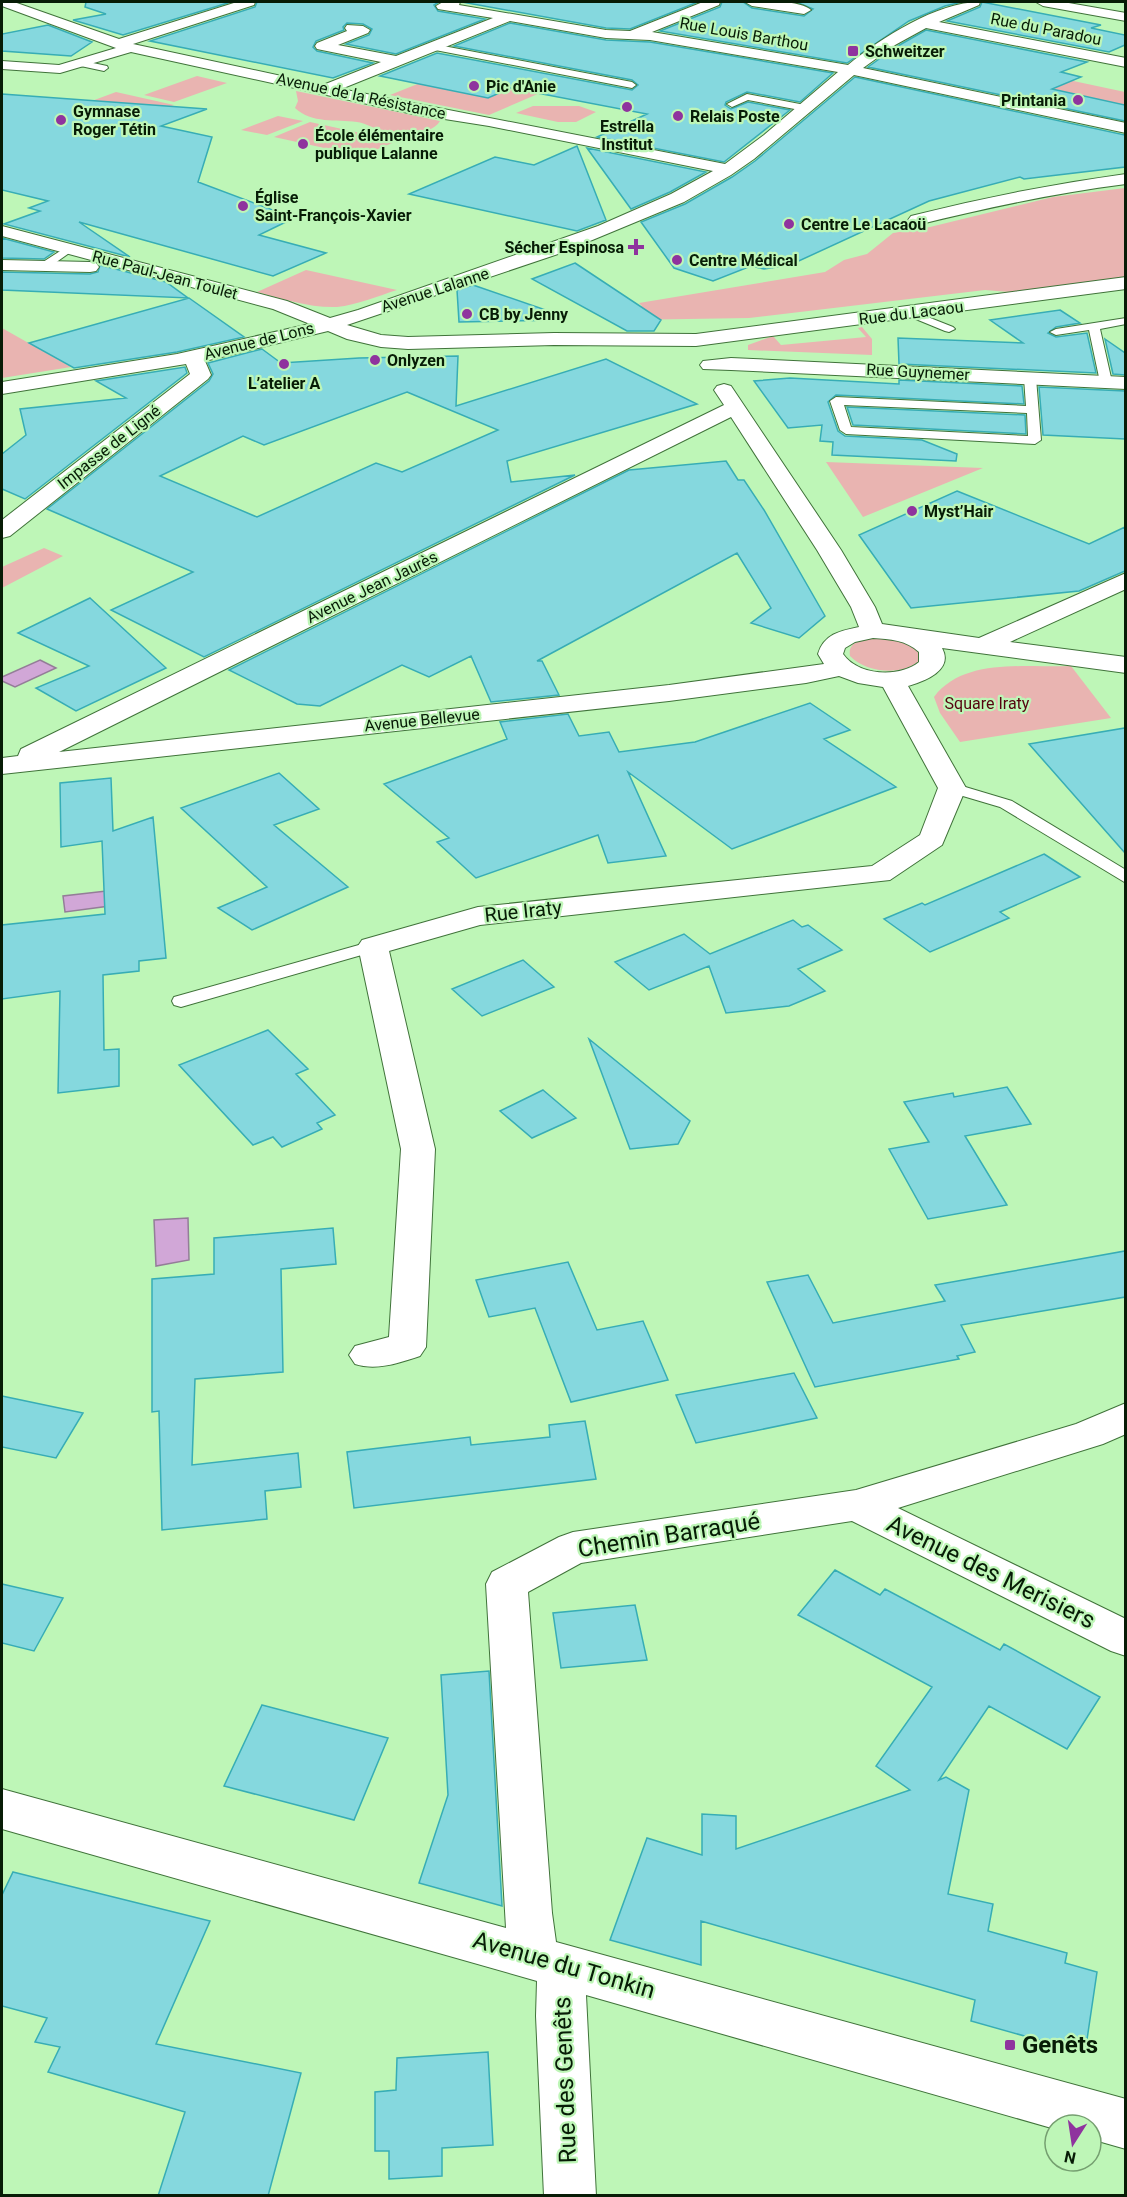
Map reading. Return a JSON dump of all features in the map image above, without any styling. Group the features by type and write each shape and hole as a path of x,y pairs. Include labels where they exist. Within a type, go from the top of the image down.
{"street":[{"name":"Avenue de la Résistance","path":"3,2 124,46 413,109 489,121 726,170"},
{"path":"2,65 60,69 249,2"},
{"name":"Rue Louis Barthou","path":"454,2 443,6 606,34 650,36 851,70 1125,128"},
{"name":"Rue Louis Barthou","path":"632,35 714,2"},
{"name":"Rue Louis Barthou","path":"752,2 804,10"},
{"name":"Avenue Lalanne","path":"328,324 483,274 631,219 703,185 758,148 851,70 922,16 940,15 974,2"},
{"name":"Rue du Paradou","path":"1043,2 1125,17"},
{"name":"Rue du Paradou","path":"922,16 1125,63"},
{"path":"327,89 509,17"},
{"path":"352,28 363,30 322,46 397,61"},
{"path":"917,220 983,203 1057,188 1125,180"},
{"name":"Rue Paul-Jean Toulet","path":"2,231 280,305 328,324"},
{"path":"2,265 144,270"},
{"name":"Rue du Lacaou","path":"696,339 910,313 1125,283"},
{"name":"Avenue de Lons","path":"2,388 194,357 283,338 328,324 381,342 696,339"},
{"path":"696,339 734,408 863,607 873,631"},
{"name":"Impasse de Ligné","path":"2,531 201,375 194,357"},
{"name":"Rue Guynemer","path":"710,365 730,364 1116,383"},
{"name":"Avenue Jean Jaurès","path":"5,766 734,408"},
{"path":"985,645 1125,580"},
{"path":"1021,649 931,665 914,676 892,680 864,677 842,668 833,661 830,652 834,644 843,637 873,631 1021,649 1125,665"},
{"path":"908,636 927,645 933,652 934,660 931,665"},
{"name":"Avenue Bellevue","path":"5,766 669,693 842,668"},
{"path":"892,680 952,789"},
{"name":"Rue Iraty","path":"373,946 478,916 880,874 932,839 952,789"},
{"path":"368,1355 407,1347 418,1149 373,946"},
{"name":"Chemin Barraqué","path":"548,1961 528,1913 507,1584 573,1548 855,1505 1089,1434 1125,1416"},
{"name":"Avenue des Merisiers","path":"855,1505 1125,1639"},
{"name":"Avenue du Tonkin","path":"2,1809 1125,2124"},
{"name":"Rue des Genêts","path":"548,1961 561,2016 570,2196"}],"lane":[{"path":"432,47 632,85"},
{"path":"79,63 104,68"},
{"path":"732,104 747,97 805,108"},
{"path":"44,266 68,249"},
{"path":"910,313 949,329"},
{"path":"1056,333 1125,321"},
{"path":"1094,327 1116,383"},
{"path":"1030,378 1035,440 846,430 836,401 1032,410"},
{"path":"952,789 1006,804 1125,879"},
{"path":"181,1001 373,946"}],"green space":[{"path":"918,48 1125,92 1125,105 1046,88 943,79 936,82 883,70"},
{"path":"197,76 227,83 174,102 144,95"},
{"path":"425,81 488,98 514,84 554,87 489,115 390,95"},
{"path":"296,91 440,121 428,130 402,133 385,131 357,122 317,119 295,108 298,101"},
{"path":"116,92 174,105 147,115 89,102"},
{"path":"533,106 579,106 596,112 576,122 558,122 516,113"},
{"path":"278,116 303,121 267,135 241,130"},
{"path":"310,122 397,141 361,156 274,137"},
{"path":"1125,188 1125,278 1021,293 985,290 749,318 626,320 628,308 642,306 639,303 825,272 844,260 867,254 893,233 930,227 1053,197"},
{"path":"306,270 397,290 337,307 307,305 257,292"},
{"path":"862,327 872,339 872,355 748,350 748,345 773,336 781,345 866,337 858,328"},
{"path":"2,328 71,367 2,378"},
{"path":"826,462 983,468 863,517"},
{"path":"44,548 63,556 2,588 2,567"},
{"path":"880,636 911,643 921,653 921,659 905,669 885,671 865,666 850,656 850,650 855,643"},
{"name":"Square Iraty","path":"1016,666 1071,666 1111,718 960,742 940,713 934,697 947,684 979,670"}],"shaded area":[{"path":"40,660 56,668 15,687 2,681 2,677"},
{"path":"115,890 117,905 65,912 63,896"},
{"path":"188,1218 189,1260 156,1266 154,1220"}],"building":[{"path":"86,2 231,2 123,35 73,20 106,14 85,7"},
{"path":"257,2 439,2 434,5 438,11 485,19 396,54 346,44 369,35 372,29 363,24 347,23 343,27 344,30 316,41 313,47 317,51 373,63 333,78 150,41 255,7"},
{"path":"462,2 698,2 630,29 606,28"},
{"path":"722,2 743,2 752,8 804,16 813,9 796,2 962,2 945,6 909,21 847,63 660,31 720,7"},
{"path":"982,2 1101,25 1091,28 1125,35 1125,45 1109,52 947,21 980,7"},
{"path":"510,23 606,40 650,42 833,73 800,102 747,92 726,102 725,105 731,109 748,102 790,110 724,162 597,137 647,114 511,88 488,98 380,76 437,53 632,90 638,85 632,80 454,46"},
{"path":"48,25 92,42 71,56 2,51 2,34"},
{"path":"926,30 1087,62 1061,72 1081,77 1052,89 1125,105 1125,121 868,67 896,47"},
{"path":"855,77 1125,135 1125,167 1024,179 1020,177 929,201 790,265 764,269 751,266 713,281 674,268 641,222 685,204 732,177 755,161"},
{"path":"2,94 207,109 161,126 212,137 198,182 294,218 259,235 326,253 273,276 79,222 130,257 4,224 40,211 29,208 48,201 2,190"},
{"path":"577,146 606,220 577,231 409,194 495,157 534,165"},
{"path":"587,148 706,172 670,192 631,209"},
{"path":"2,238 54,252 44,259 2,258"},
{"path":"575,263 661,320 654,331 627,331 532,279"},
{"path":"100,265 166,282 188,298 2,290 2,272 90,274 98,272"},
{"path":"473,285 563,316 562,320 459,322 457,290"},
{"path":"189,298 244,337 177,352 74,368 29,343"},
{"path":"1060,310 1080,323 1056,327 1048,333 1056,337 1087,333 1096,373 899,364 898,338 1023,343 990,320"},
{"path":"1105,339 1125,353 1125,375 1113,374"},
{"path":"262,349 281,363 359,358 458,356 456,406 606,359 697,404 507,461 511,482 575,475 204,657 111,610 193,572 47,509 209,381 213,374 208,363","holes":["407,392 498,430 402,472 376,463 257,517 160,476 243,436 264,445"]},
{"path":"185,367 187,373 25,499 2,489 2,454 26,435 20,409 126,398 96,381"},
{"path":"790,378 899,384 899,380 1022,386 1024,404 836,395 828,402 838,431 845,436 922,440 957,454 956,461 832,455 833,442 820,441 822,425 788,428 754,381"},
{"path":"1039,387 1125,391 1125,439 1043,435"},
{"path":"847,407 1025,415 1026,434 853,425"},
{"path":"726,461 738,480 744,480 764,510 825,616 799,638 751,623 771,608 737,553 537,661 542,661 559,695 491,702 471,656 429,677 402,665 320,706 297,704 229,670 629,470"},
{"path":"957,491 1089,544 1125,527 1125,571 1079,591 911,608 859,535"},
{"path":"90,598 166,668 76,711 36,688 89,666 18,633"},
{"path":"810,703 850,730 824,739 896,787 732,849 628,772 666,856 608,863 598,835 476,878 437,842 449,838 384,784 507,739 500,722 568,714 579,736 609,732 619,752 695,742"},
{"path":"1125,728 1125,853 1029,744"},
{"path":"279,773 319,809 274,825 348,887 252,930 218,908 267,887 181,808"},
{"path":"111,778 113,831 153,817 166,958 139,961 139,971 103,975 104,1050 119,1049 119,1086 58,1093 60,991 2,999 2,925 105,914 102,841 61,847 60,783"},
{"path":"1044,854 1080,877 1000,912 1009,918 930,952 884,919 922,903 925,905"},
{"path":"793,920 802,927 808,925 842,950 798,969 825,991 789,1006 726,1013 709,966 649,990 615,962 684,934 710,954"},
{"path":"523,960 554,987 482,1016 452,989"},
{"path":"268,1030 308,1069 296,1074 335,1115 317,1123 322,1129 282,1147 273,1137 253,1145 179,1065"},
{"path":"589,1039 690,1121 678,1144 630,1149"},
{"path":"1007,1087 1031,1124 965,1136 1007,1205 928,1219 889,1149 929,1142 904,1102 953,1093 954,1097"},
{"path":"543,1090 576,1118 532,1138 500,1111"},
{"path":"333,1228 336,1264 281,1269 283,1372 195,1379 192,1465 298,1453 301,1487 265,1491 267,1519 162,1530 159,1411 152,1412 152,1279 214,1274 214,1238"},
{"path":"1125,1251 1125,1297 961,1325 975,1352 957,1356 959,1359 815,1387 767,1282 808,1275 833,1323 945,1301 935,1285"},
{"path":"568,1262 597,1330 643,1321 668,1380 571,1402 535,1308 489,1317 476,1280"},
{"path":"794,1373 817,1418 696,1443 676,1395"},
{"path":"2,1396 83,1413 56,1458 2,1447"},
{"path":"585,1421 596,1479 354,1508 347,1452 470,1437 471,1445 550,1437 549,1425"},
{"path":"835,1570 880,1595 885,1589 1000,1650 1004,1644 1100,1697 1067,1749 989,1706 939,1780 946,1777 969,1790 948,1894 993,1904 988,1931 1067,1953 1065,1963 1097,1972 1085,2053 971,2021 975,2000 701,1921 701,1965 610,1940 647,1838 702,1855 702,1814 736,1816 736,1849 910,1790 876,1766 932,1687 798,1615"},
{"path":"2,1584 63,1598 34,1651 2,1643"},
{"path":"635,1605 647,1660 561,1668 553,1613"},
{"path":"489,1671 502,1906 419,1883 448,1795 441,1675"},
{"path":"262,1705 388,1738 354,1820 224,1786"},
{"path":"13,1872 210,1921 156,2044 301,2073 268,2196 158,2196 185,2112 48,2072 60,2047 35,2042 47,2018 2,2006 2,1895"},
{"path":"488,2052 493,2145 442,2148 442,2176 389,2179 389,2151 375,2151 375,2092 396,2090 397,2058"}],"place":[{"name":"Schweitzer","path":"853,51"},
{"name":"Pic d'Anie","path":"474,86"},
{"name":"Printania","path":"1078,100"},
{"name":"Estrella Institut","path":"627,107"},
{"name":"Relais Poste","path":"678,116"},
{"name":"Gymnase Roger Tétin","path":"61,120"},
{"name":"École élémentaire publique Lalanne","path":"303,144"},
{"name":"Église Saint-François-Xavier","path":"243,206"},
{"name":"Centre Le Lacaoü","path":"789,224"},
{"name":"Sécher Espinosa","path":"636,247"},
{"name":"Centre Médical","path":"677,260"},
{"name":"CB by Jenny","path":"467,314"},
{"name":"Onlyzen","path":"375,360"},
{"name":"L’atelier A","path":"284,364"},
{"name":"Myst’Hair","path":"912,511"},
{"name":"Genêts","path":"1010,2045"}]}
